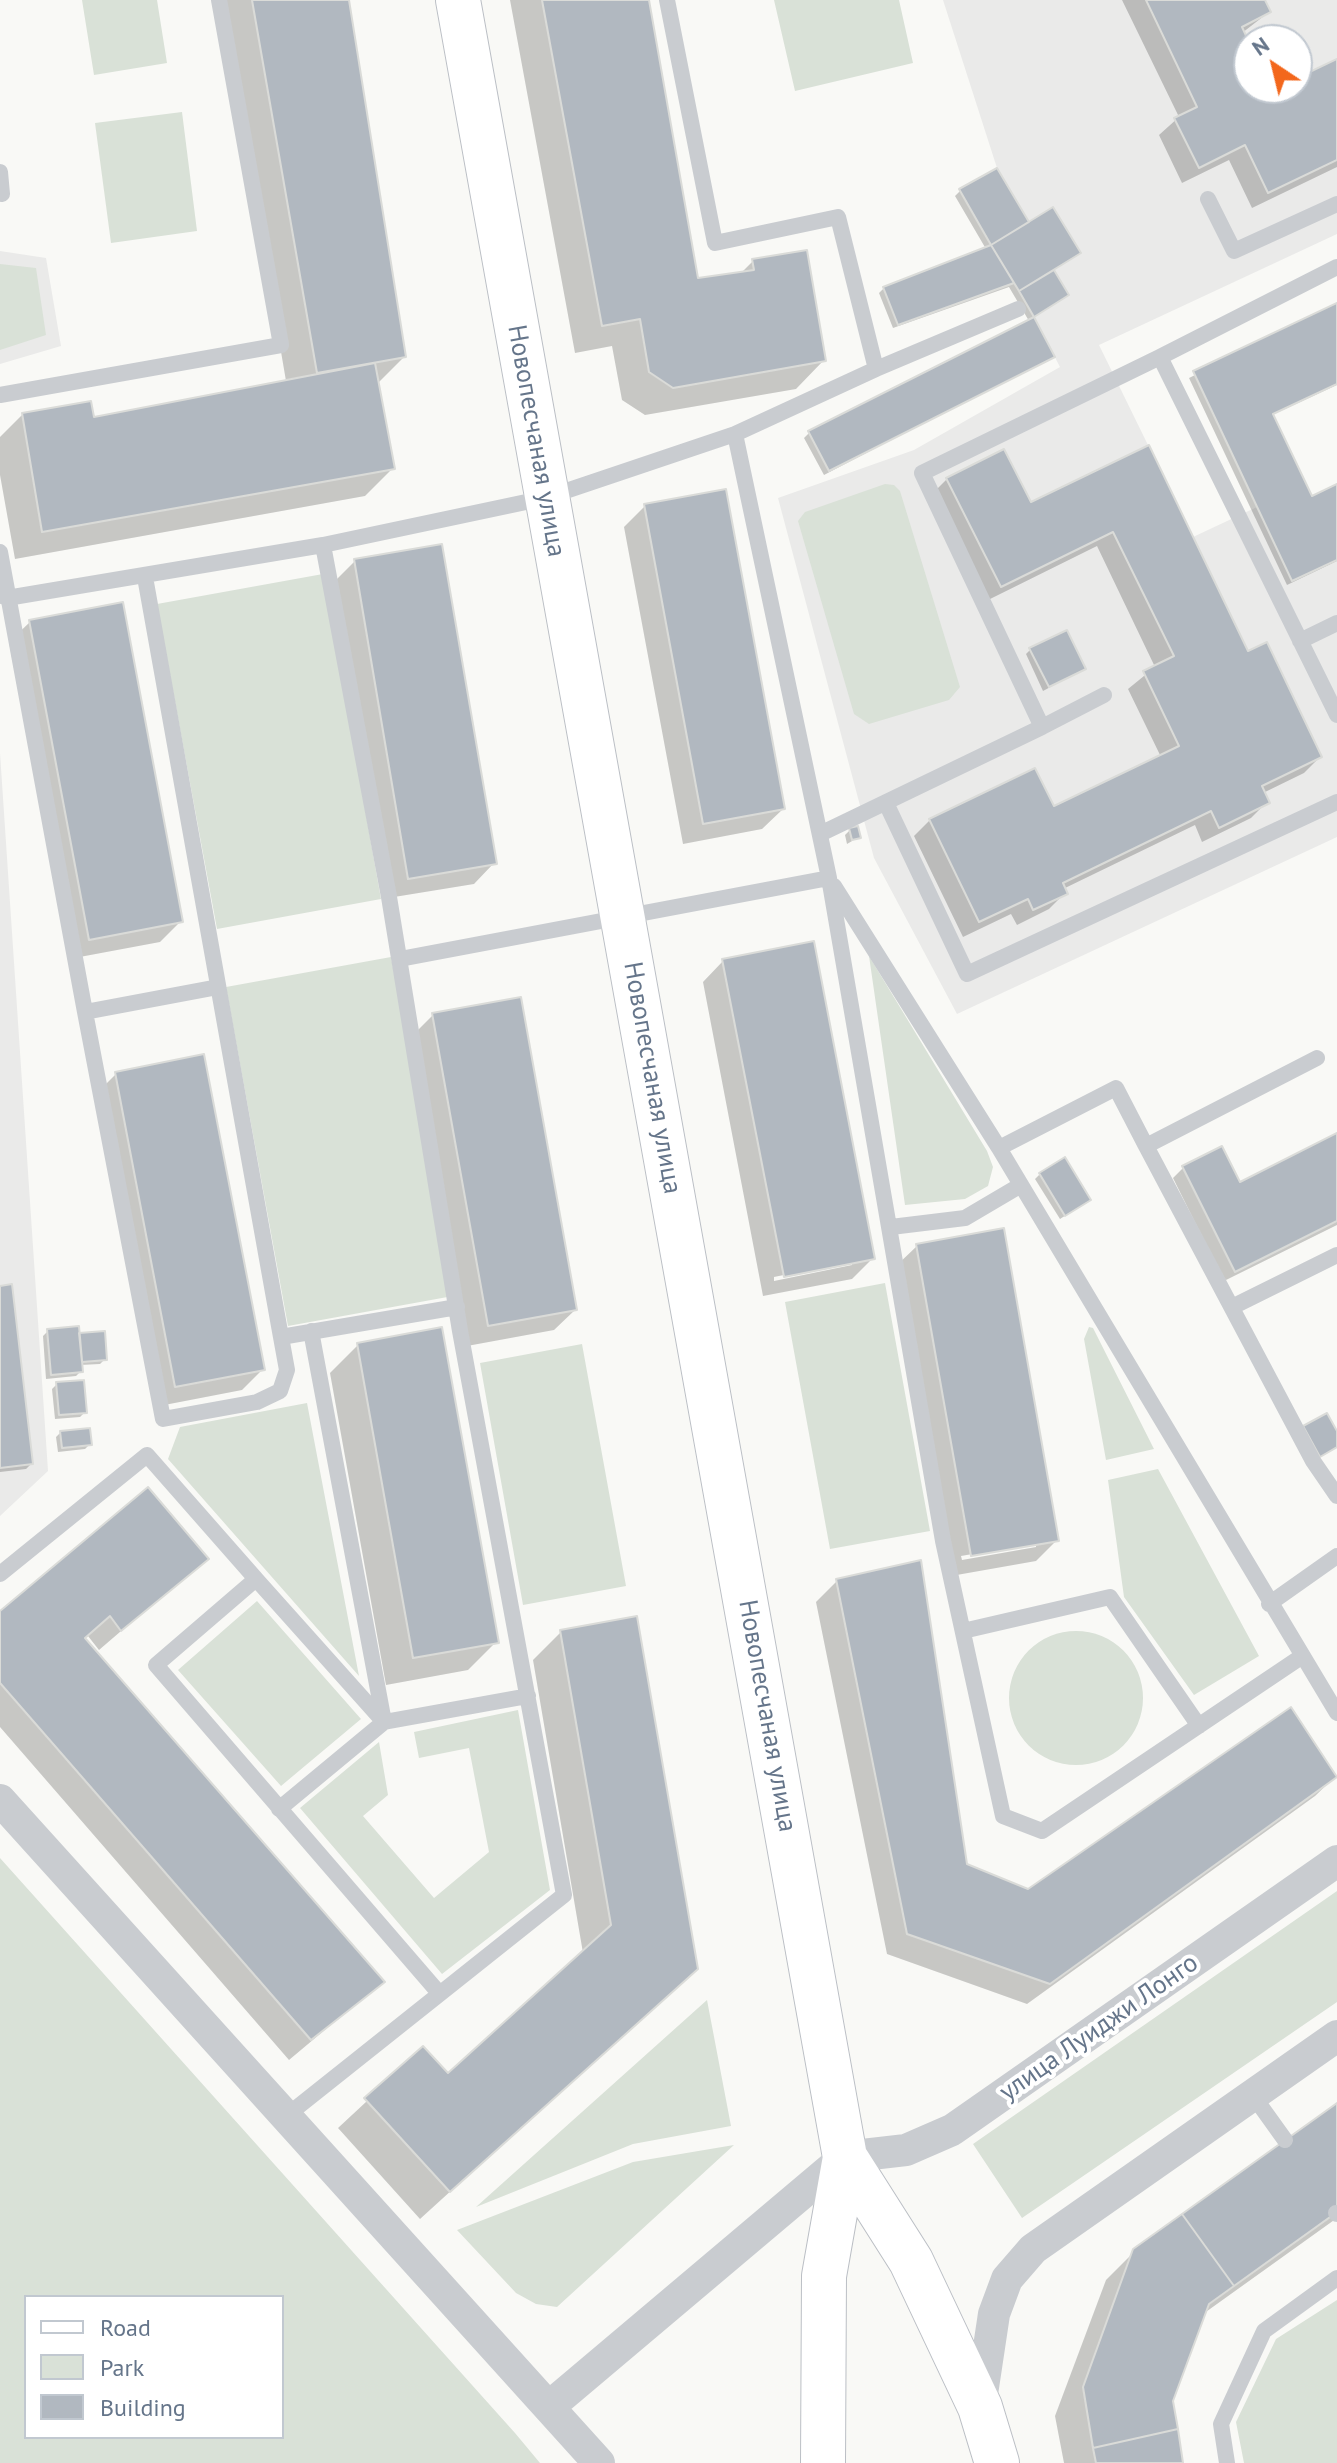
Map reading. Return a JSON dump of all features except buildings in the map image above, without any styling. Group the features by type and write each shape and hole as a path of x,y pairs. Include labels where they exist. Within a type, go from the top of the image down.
{"main road":[{"name":"Новопесчаная улица","path":"458,0 845,2157 824,2276 823,2463"},
{"name":"Новопесчаная улица","path":"845,2157 911,2261 980,2407 997,2463"}],"street":[{"path":"0,1800 599,2463"},
{"name":"улица Луиджи Лонго","path":"845,2157 906,2150 952,2130 1337,1861"},
{"path":"980,2407 994,2314 1007,2279 1033,2249 1337,2036"},
{"path":"550,2406 845,2157"}],"lane":[{"path":"0,395 281,345 219,0"},
{"path":"667,0 715,243 838,217 876,369"},
{"path":"0,172 2,194"},
{"path":"1208,199 1234,251 1337,204"},
{"path":"1042,727 922,473 1337,267"},
{"path":"4,597 145,577 323,545 545,498 735,434 876,369 1018,309"},
{"path":"1160,357 1300,641 1331,689 1337,715"},
{"path":"735,434 829,878 943,1541 1003,1816 1042,1831 1301,1657"},
{"path":"285,2117 564,1895 457,1307 400,959 323,545"},
{"path":"0,552 4,597 163,1419 257,1402 280,1391 287,1370 145,577"},
{"path":"1300,641 1337,623"},
{"path":"820,834 1104,695"},
{"path":"886,803 967,974 1337,802"},
{"path":"400,959 829,878"},
{"path":"829,878 999,1148 1337,1713"},
{"path":"85,1012 218,987"},
{"path":"1146,1146 1317,1058"},
{"path":"999,1148 1116,1088 1313,1461 1337,1496"},
{"path":"891,1227 965,1218 1021,1185"},
{"path":"1232,1307 1337,1255"},
{"path":"281,1337 457,1307"},
{"path":"311,1331 384,1722"},
{"path":"0,1574 147,1455 384,1722"},
{"path":"1269,1604 1337,1556"},
{"path":"256,1579 156,1665 439,1993"},
{"path":"963,1631 1110,1597 1199,1726"},
{"path":"279,1809 384,1722 528,1696"},
{"path":"1252,2094 1285,2140"},
{"path":"1227,2463 1221,2424 1264,2331 1337,2278"}],"shaded area":[{"path":"943,0 1337,0 1337,234 1099,345 1193,537 1257,507 1292,581 1337,560 1337,837 957,1014 874,858 778,498 914,450 1060,367 1034,317 1069,295 1054,270 1081,253 1029,222 997,168"},
{"path":"0,251 46,258 61,346 0,364"},
{"path":"0,753 48,1471 0,1516"}],"green space":[{"path":"82,0 157,0 167,63 94,75"},
{"path":"774,0 899,0 913,63 795,91"},
{"path":"182,112 197,231 111,243 95,123"},
{"path":"0,264 36,268 46,335 0,350"},
{"path":"885,484 894,485 900,491 960,687 949,700 869,724 854,714 798,521 805,512"},
{"path":"323,574 381,899 217,929 157,604"},
{"path":"869,956 987,1151 993,1167 988,1186 965,1199 905,1205"},
{"path":"391,957 453,1296 288,1326 226,987"},
{"path":"885,1283 930,1531 830,1549 785,1302"},
{"path":"1089,1327 1093,1328 1154,1449 1106,1460 1084,1339"},
{"path":"582,1344 626,1586 523,1605 480,1363"},
{"path":"307,1403 359,1676 168,1459 180,1427"},
{"path":"1158,1469 1259,1656 1194,1695 1124,1597 1108,1480"},
{"path":"257,1601 361,1719 281,1786 178,1670"},
{"path":"1076,1631 1102,1636 1123,1651 1138,1672 1143,1698 1138,1724 1123,1745 1102,1760 1076,1765 1050,1760 1029,1745 1014,1724 1009,1698 1014,1672 1029,1651 1050,1636"},
{"path":"518,1710 550,1890 442,1974 300,1808 379,1742 388,1795 363,1816 434,1898 489,1852 469,1748 419,1758 414,1732"},
{"path":"0,1858 515,2433 540,2463 0,2463"},
{"path":"1337,1891 1337,2002 1022,2218 973,2144"},
{"path":"707,2000 731,2126 633,2144 476,2207"},
{"path":"734,2145 557,2307 536,2304 516,2293 457,2230 633,2162"},
{"path":"1337,2300 1337,2463 1244,2463 1236,2422 1276,2339"}]}
